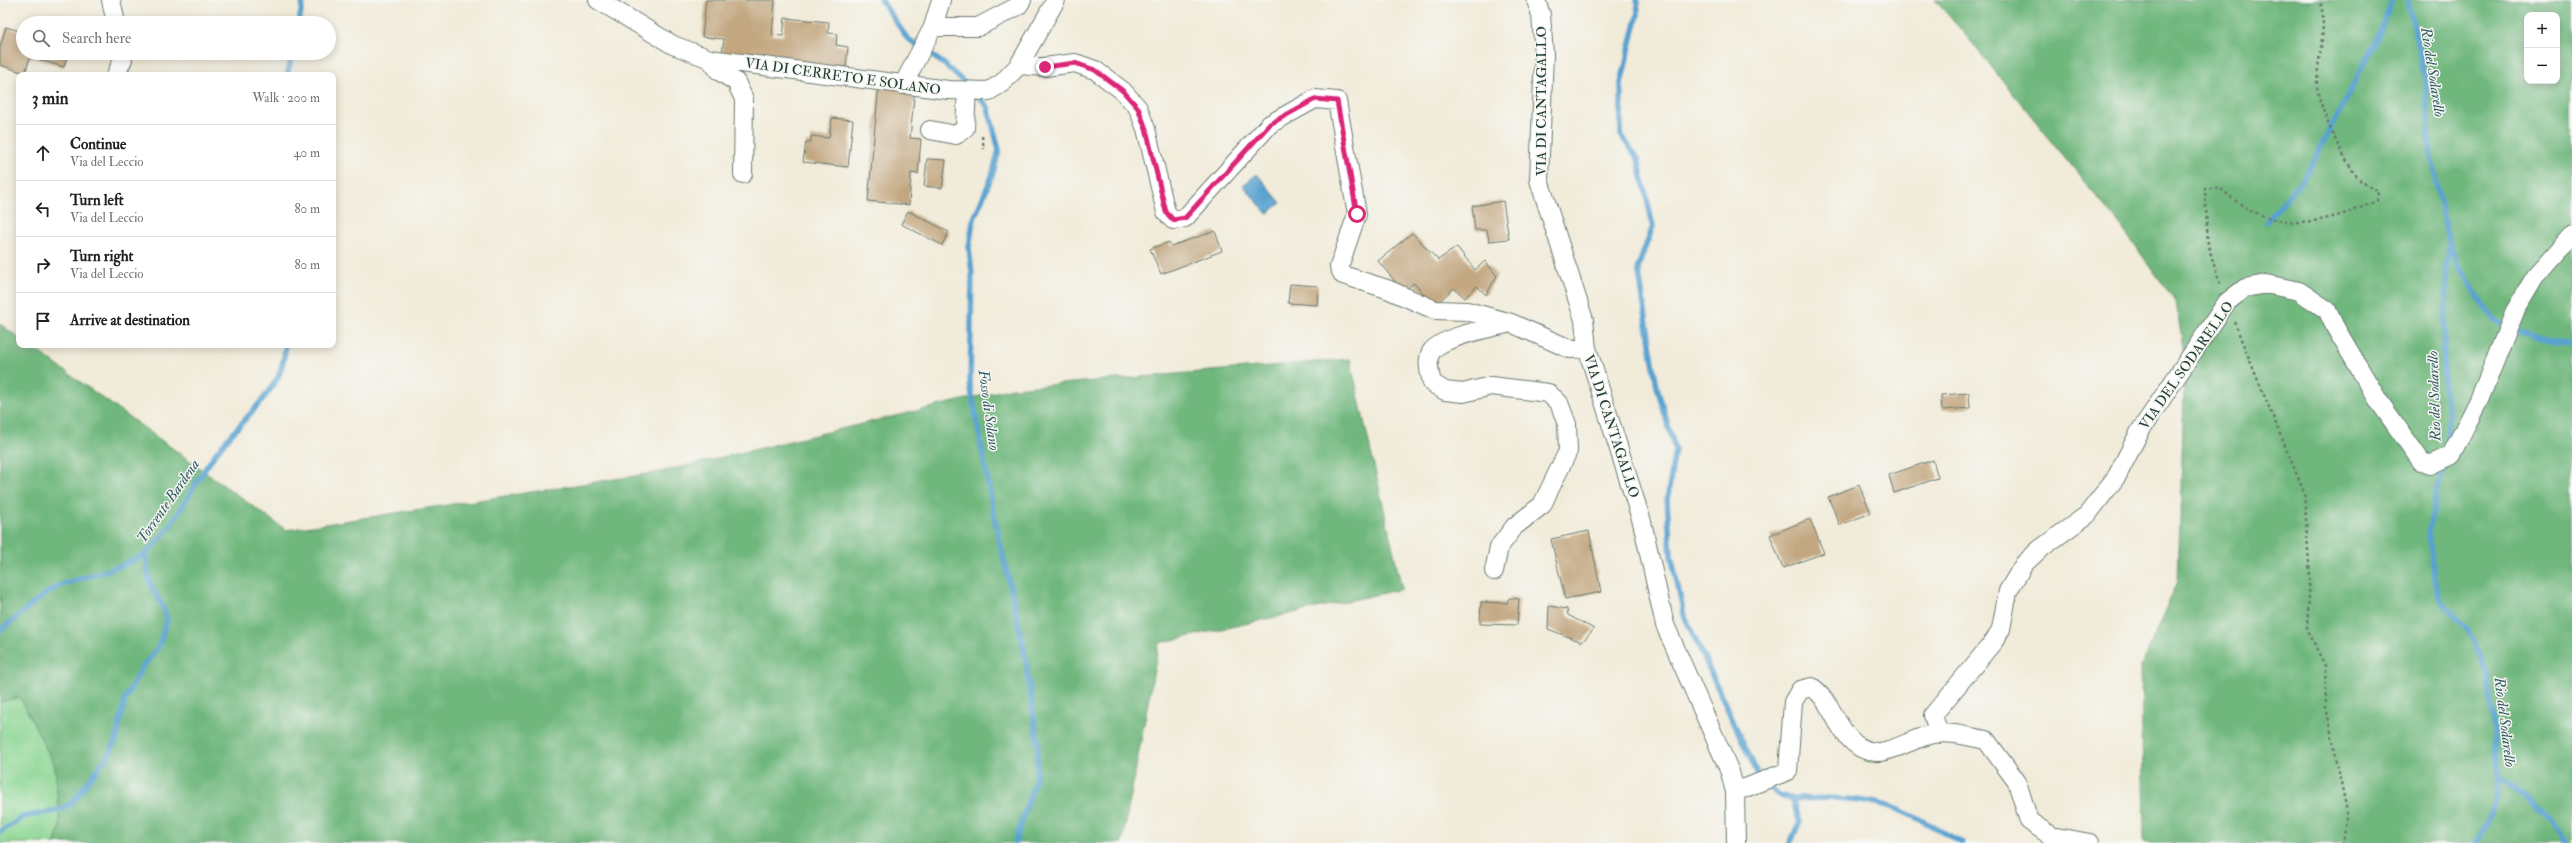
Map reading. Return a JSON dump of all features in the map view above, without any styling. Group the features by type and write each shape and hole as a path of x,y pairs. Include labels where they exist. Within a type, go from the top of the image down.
{"street":[{"path":"112,0 115,16"},
{"name":"VIA DI CERRETO E SOLANO","path":"598,0 673,44 710,58 903,85 967,91 989,91 1002,83 1019,65 1056,0"},
{"path":"903,85 933,27 941,0"},
{"path":"933,27 978,27 1018,6 1022,0"},
{"name":"VIA DI CANTAGALLO","path":"1536,0 1541,15 1544,54 1539,180 1584,320 1586,348 1642,522 1666,625 1730,772 1735,792 1736,843"},
{"path":"710,58 718,71 736,82 744,99 743,174"},
{"path":"117,72 123,60"},
{"path":"1019,65 1045,67 1075,63 1095,70 1123,91 1138,108 1146,129 1166,212 1173,220 1185,218 1270,124 1315,99 1337,101 1357,214 1339,267 1343,275 1387,289 1435,310 1467,311 1511,323 1570,349 1586,348"},
{"path":"930,130 956,135 965,128 967,91"},
{"name":"VIA DEL SODARELLO","path":"1939,734 1934,716 1994,641 2001,629 2008,591 2024,564 2040,549 2087,515 2117,476 2140,431 2227,302 2245,288 2266,284 2299,291 2327,310 2335,327 2378,400 2421,462 2430,465 2451,455 2479,400 2516,309 2535,277 2572,235"},
{"path":"1494,572 1499,547 1515,526 1542,505 1568,451 1567,424 1559,403 1548,393 1491,386 1463,393 1445,391 1432,383 1428,367 1431,353 1440,344 1511,323"},
{"path":"1735,792 1755,782 1788,771 1793,702 1800,690 1812,687 1823,695 1836,722 1854,743 1866,751 1883,753 1939,734 1986,740 2016,782 2029,821 2039,835 2090,843"}],"path":[{"path":"2320,0 2324,13 2324,36 2317,86 2329,125 2340,150 2360,180 2378,191 2377,201 2345,215 2314,220 2278,222 2256,214 2236,203 2220,188 2205,188 2208,245 2224,299 2227,302 2304,492 2310,577 2307,628 2325,666 2326,707 2346,812 2343,843"}],"green space":[{"path":"1935,0 2572,0 2572,843 2147,843 2144,841 2141,666 2178,581 2185,362 2176,302 2119,224 1963,32"},
{"path":"0,324 16,336 16,348 33,348 286,530 660,472 1013,388 1350,359 1402,589 1159,643 1122,843 55,843 60,826 55,766 20,697 0,702"},
{"path":"20,697 55,766 60,826 55,843 0,843 0,702"}],"water":[{"path":"1257,174 1281,203 1267,214 1243,185"}],"building":[{"path":"706,0 775,0 772,35 783,36 785,18 829,22 828,33 837,34 836,45 848,47 846,67 722,54 724,39 702,37"},
{"path":"6,27 16,30 16,60 29,60 25,72 0,65 0,47"},
{"path":"40,60 66,60 64,67"},
{"path":"879,84 915,88 910,138 921,139 918,174 911,173 909,205 868,201"},
{"path":"832,118 853,120 848,167 803,162 806,142 811,142 811,136 829,138"},
{"path":"927,159 946,160 942,188 924,186"},
{"path":"1503,201 1509,239 1489,241 1487,230 1475,230 1472,206"},
{"path":"908,211 949,232 942,245 901,224"},
{"path":"1215,231 1222,251 1161,274 1150,249 1169,242 1171,246"},
{"path":"1412,233 1438,260 1457,247 1475,270 1485,261 1497,276 1486,295 1477,286 1465,298 1454,288 1434,306 1414,283 1403,291 1378,261"},
{"path":"1290,284 1318,286 1317,305 1288,303"},
{"path":"1969,393 1970,408 1942,410 1941,395"},
{"path":"1933,460 1938,478 1894,493 1889,475"},
{"path":"1859,485 1871,513 1840,525 1828,497"},
{"path":"1810,519 1824,553 1783,568 1770,535"},
{"path":"1589,531 1601,592 1565,599 1551,539"},
{"path":"1509,598 1519,599 1517,625 1480,624 1481,602 1507,603"},
{"path":"1549,606 1567,609 1568,615 1594,629 1582,642 1548,629"}],"waterway":[{"name":"Torrente Bardena","path":"300,16 303,0"},
{"name":"Fosso di Solano","path":"881,0 907,38 944,64 969,87"},
{"path":"1637,0 1638,14 1621,83 1621,135 1638,159 1653,226 1638,267 1657,387 1675,449 1667,502 1671,555 1684,615 1759,777 1779,795 1792,799 1800,822 1790,843"},
{"path":"2266,222 2306,175 2375,43 2392,0"},
{"name":"Rio del Sodarello","path":"2408,0 2426,85 2430,153 2448,240 2443,371 2448,414 2447,448"},
{"name":"Torrente Bardena","path":"288,72 291,60"},
{"name":"Fosso di Solano","path":"977,94 988,107 999,150 992,176 973,221 969,248 972,273 970,385 995,520 1023,644 1038,744 1036,777 1015,843"},
{"path":"2449,243 2458,267 2493,319 2533,337 2572,343"},
{"name":"Torrente Bardena","path":"0,630 39,599 56,588 64,584 106,571 138,558 146,553 166,531 219,449 272,387 281,369 285,348"},
{"name":"Rio del Sodarello","path":"2444,462 2428,532 2438,597 2470,632 2487,672 2499,775 2550,820 2566,843"},
{"path":"0,832 23,817 59,810 72,803 109,754 116,740 125,699 141,669 159,646 167,619 163,607 150,584 145,554"},
{"path":"2477,843 2497,798 2499,775"},
{"path":"1792,799 1846,799 1877,803 1910,815 1963,843"}],"route":[{"path":"1045,67 1075,63 1095,70 1123,91 1138,108 1146,129 1166,212 1173,220 1185,218 1270,124 1315,99 1337,101 1357,214"}]}
